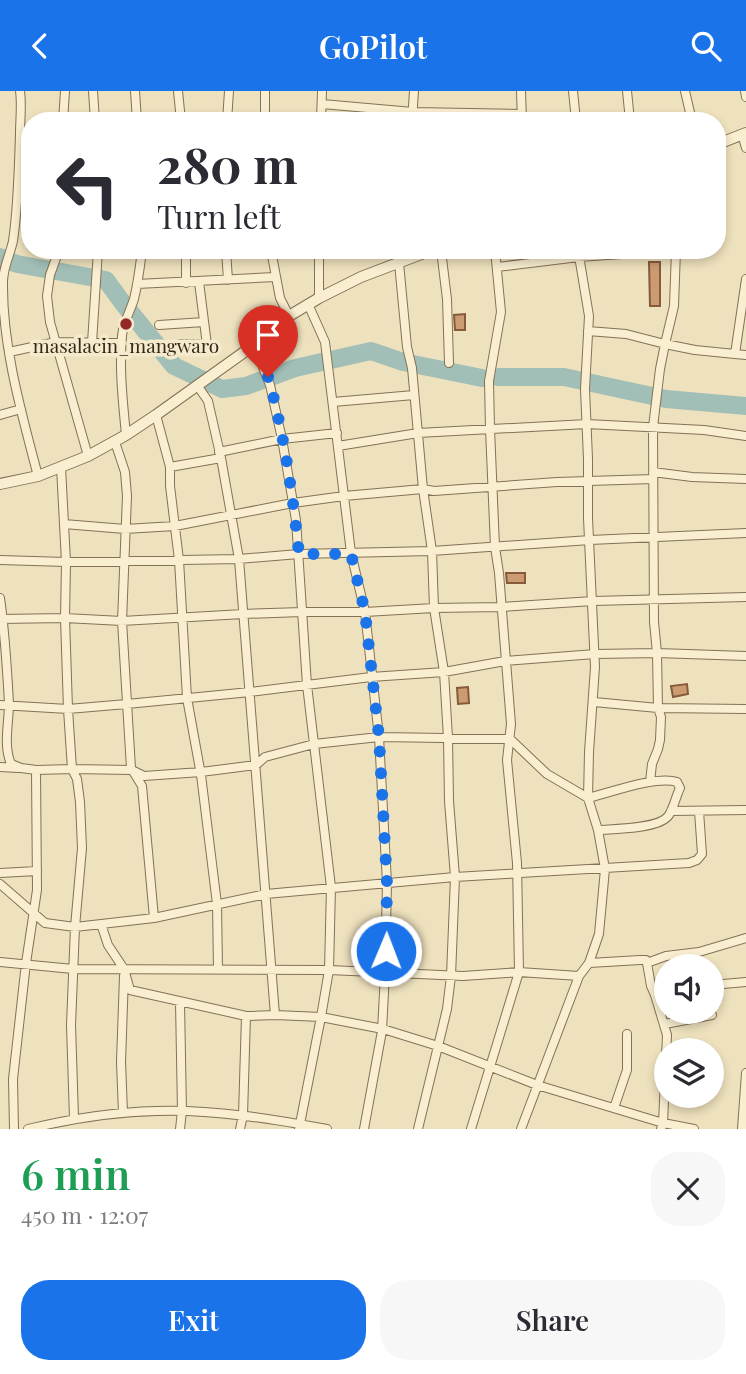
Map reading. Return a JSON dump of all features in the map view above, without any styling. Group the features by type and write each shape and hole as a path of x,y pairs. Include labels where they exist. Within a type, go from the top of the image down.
{"street":[{"path":"20,91 16,210 10,254 4,265 2,280 9,352 38,476"},
{"path":"64,112 65,91"},
{"path":"93,91 94,112"},
{"path":"135,91 136,112"},
{"path":"178,91 180,112"},
{"path":"228,112 229,91"},
{"path":"265,91 265,112"},
{"path":"322,91 322,112"},
{"path":"412,112 414,91"},
{"path":"521,91 522,112"},
{"path":"573,91 575,112"},
{"path":"626,91 629,112"},
{"path":"685,91 690,112"},
{"path":"745,91 746,97"},
{"path":"322,104 382,112"},
{"path":"726,141 744,134 746,148"},
{"path":"56,259 47,296 50,322 88,456"},
{"path":"92,343 96,259"},
{"path":"126,435 122,343 141,259"},
{"path":"186,259 186,283"},
{"path":"227,259 228,280"},
{"path":"272,259 279,298 289,316"},
{"path":"319,259 319,298"},
{"path":"0,484 38,476 88,456 114,442 254,345 289,316 319,298 402,259"},
{"path":"404,259 407,347 412,367 423,489 432,551 435,608 444,672 449,801 456,877 447,1009 418,1129"},
{"path":"442,259 447,299 449,363"},
{"path":"471,1129 519,972 517,874 507,760 511,724 495,547 490,429 489,381 501,312 496,259"},
{"path":"497,267 547,259"},
{"path":"521,1129 579,976 589,963 599,934 605,869 588,798 595,654 585,389 589,316 579,259"},
{"path":"650,782 652,764 660,740 661,717 658,708 654,622 653,427 665,344 674,306 676,259"},
{"path":"137,284 275,277"},
{"path":"735,354 746,279"},
{"path":"180,344 207,345 199,282"},
{"path":"308,305 325,342 351,554 365,612 379,737 387,883 383,1029 364,1129"},
{"path":"159,325 204,322"},
{"path":"588,331 626,334 695,350 746,355"},
{"path":"9,352 55,342 122,343"},
{"path":"254,345 269,381 293,503 307,685 331,887 329,971 300,1126"},
{"path":"200,382 208,401 220,455 239,559 275,1015"},
{"path":"333,402 414,395"},
{"path":"0,415 21,409"},
{"path":"156,415 170,467 179,560 187,698 201,772 217,904 218,969"},
{"path":"338,446 418,433 587,424 704,430 746,436"},
{"path":"170,467 282,439 337,433"},
{"path":"114,442 125,472 127,496 122,621 132,770 142,786 154,918"},
{"path":"61,467 66,562 68,709 72,769 80,802 82,848 71,1025 74,1118"},
{"path":"64,524 125,529 175,526 293,503 423,489 434,491 653,476 746,479"},
{"path":"0,559 66,562 239,559 746,533"},
{"path":"2,619 122,621 243,614 365,612 746,597"},
{"path":"0,598 7,754 11,764 21,768"},
{"path":"4,705 68,709 127,704 371,677 444,672 506,661 595,654 746,656"},
{"path":"594,702 658,708 746,709"},
{"path":"0,767 36,771 132,770 144,776 256,765 265,757 314,744 379,737 448,738 510,740 547,774 588,798 650,782 677,782 680,788 671,811 661,822 597,831"},
{"path":"14,1129 13,1079 37,890 36,771"},
{"path":"671,811 746,810"},
{"path":"0,884 45,923 75,927 154,918 266,894 331,887 679,864 697,860 702,854 699,811"},
{"path":"0,873 37,871"},
{"path":"101,924 108,945 124,969 130,989 246,1016 321,1017 383,1029 438,1046 537,1085 614,1108 662,1126 694,1129"},
{"path":"647,963 666,956 699,952 746,938"},
{"path":"589,963 646,960 654,991"},
{"path":"0,961 74,968 329,971 451,976 519,972 579,976"},
{"path":"123,1113 121,1062 124,969"},
{"path":"724,984 746,982"},
{"path":"180,1002 180,1129"},
{"path":"240,1129 243,1115 246,1016"},
{"path":"662,1126 667,1035 665,1024"},
{"path":"614,1108 627,1070 627,1034"},
{"path":"742,1129 746,1073"},
{"path":"28,1129 74,1118 158,1110 243,1115 327,1129"}],"building":[{"path":"649,262 660,262 660,306 650,306"},
{"path":"465,314 465,330 455,330 454,315"},
{"path":"506,573 525,573 525,583 507,583"},
{"path":"687,684 688,694 673,697 671,686"},
{"path":"468,687 469,703 458,704 457,688"}],"waterway":[{"path":"0,257 17,264 106,280 174,366 222,389 246,386 295,368 371,351 403,362 482,378"},
{"path":"498,377 564,377 666,399 746,406"}],"place":[{"name":"masalacin_mangwaro","path":"126,324"}],"route":[{"path":"268,377 282,439 299,554 351,554 365,612 379,737 387,883 386,951"}]}
